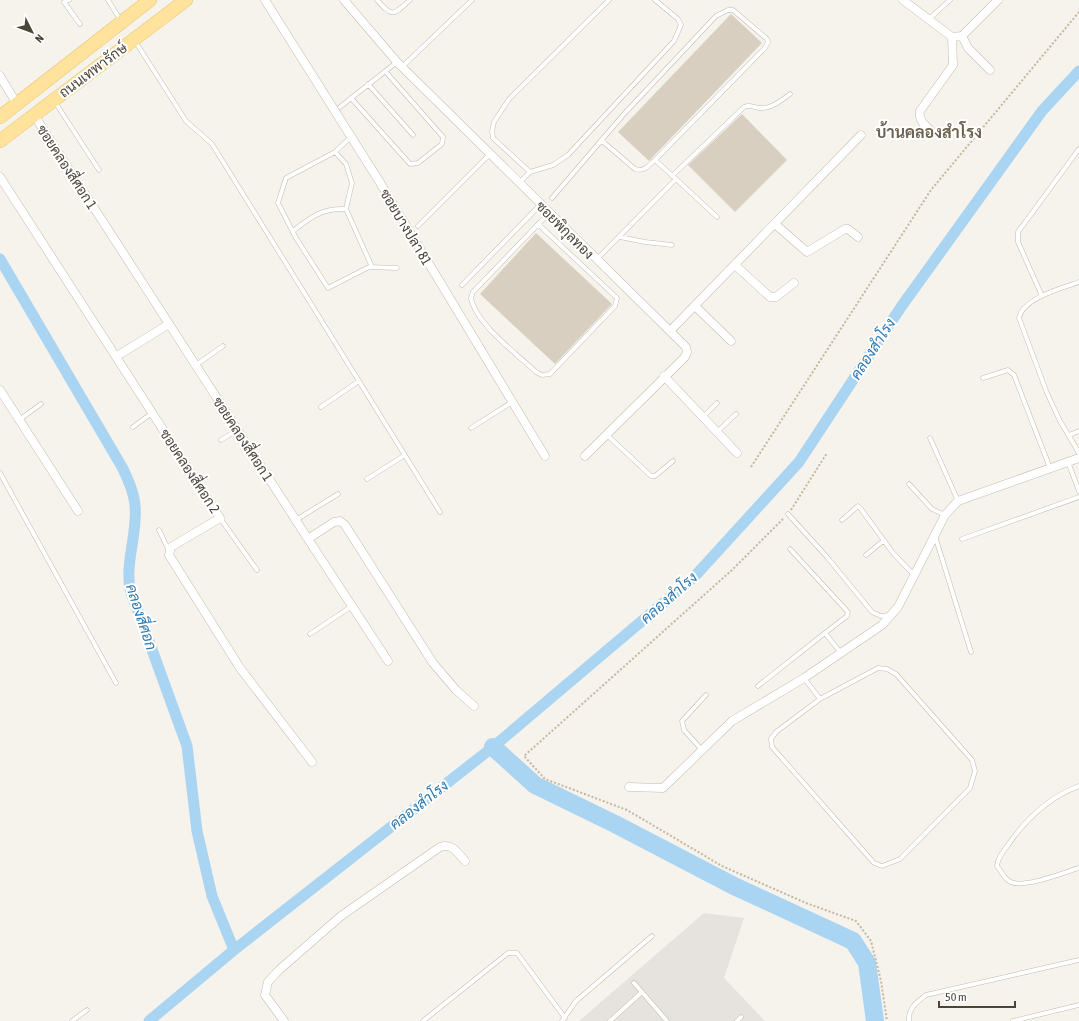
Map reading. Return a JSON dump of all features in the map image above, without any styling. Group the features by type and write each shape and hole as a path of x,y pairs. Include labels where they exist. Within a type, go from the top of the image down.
{"main road":[{"name":"ถนนเทพารักษ์","path":"0,117 121,21 150,0"},
{"name":"ถนนเทพารักษ์","path":"0,141 186,0"}],"street":[{"name":"ซอยบางปลา 81","path":"264,0 351,137 545,456"},
{"name":"ซอยพิกุลทอง","path":"344,0 399,65 545,208 596,261 686,347 687,352 685,357 664,376 585,456"},
{"path":"904,0 952,38 953,65 920,111 919,115 920,120 930,132"},
{"path":"952,38 962,36 998,0"},
{"path":"962,36 968,48 990,70"},
{"path":"0,76 17,104"},
{"name":"ซอยคลองสี่ศอก 1","path":"34,116 388,661"},
{"path":"670,331 861,135"},
{"name":"ซอยคลองสี่ศอก 2","path":"0,177 117,356 220,518 171,548 169,551"},
{"path":"775,224 807,252 845,229 858,237"},
{"path":"734,265 770,297 776,297 794,283"},
{"path":"695,306 731,341"},
{"path":"117,356 169,324"},
{"path":"664,376 737,453"},
{"path":"0,390 78,511"},
{"path":"629,787 663,788 740,715 804,678 882,626 898,607 944,515 958,501 1079,458"},
{"path":"308,539 334,522 340,521 345,525 433,663 456,690 474,706"},
{"path":"169,551 169,555 240,668 312,762"},
{"path":"284,1021 265,995 268,982 279,970 341,916 440,847 446,845 451,846 465,861"}],"lane":[{"path":"108,0 121,21"},
{"path":"377,0 391,14 395,13 410,0"},
{"path":"340,107 385,71 399,65 472,0"},
{"path":"530,172 493,138 492,131 494,122 509,99 608,0"},
{"path":"518,183 530,172 552,165 568,155 674,41 681,25 678,19 655,0"},
{"path":"928,19 950,0"},
{"path":"65,1 80,24"},
{"path":"552,198 601,140 716,16 728,10 733,10 767,39 767,45 645,170 640,171 636,169 601,140"},
{"path":"134,39 186,121 212,144 440,512"},
{"path":"351,98 410,164 418,163 442,144 443,137 385,71"},
{"path":"368,84 413,136"},
{"path":"596,261 674,178 744,107 748,105 761,108 767,107 775,104 790,94"},
{"path":"54,100 99,170"},
{"path":"351,137 334,152 286,178 278,203 293,231 328,288 369,267 397,268"},
{"path":"1042,296 1018,242 1018,232 1079,149"},
{"path":"334,152 346,164 352,183 346,209 372,267"},
{"path":"418,226 489,154"},
{"path":"655,160 718,217"},
{"path":"538,224 617,298 615,306 550,374 546,375 536,372 487,326 478,315 472,304 471,298 473,292 538,224 545,208"},
{"path":"462,285 545,208"},
{"path":"293,231 312,216 331,209 346,209"},
{"path":"620,237 672,245"},
{"path":"1079,282 1042,296 1023,308 1019,318 1047,393 1060,421 1079,453"},
{"path":"195,365 223,346"},
{"path":"983,378 1008,370 1014,375 1050,469"},
{"path":"321,408 359,381"},
{"path":"471,428 512,402"},
{"path":"703,417 717,403"},
{"path":"19,420 41,404"},
{"path":"133,427 153,413"},
{"path":"717,432 736,414"},
{"path":"221,440 237,430"},
{"path":"1069,435 1079,431"},
{"path":"607,435 651,476 655,476 673,461"},
{"path":"930,438 958,501"},
{"path":"367,479 405,455"},
{"path":"1068,462 1079,491"},
{"path":"0,473 116,683"},
{"path":"909,484 932,509 944,515"},
{"path":"296,520 338,494"},
{"path":"962,539 1079,497"},
{"path":"842,520 858,506 883,541 914,575"},
{"path":"788,514 828,557 872,612 881,616 892,615"},
{"path":"220,518 257,570"},
{"path":"159,530 169,551"},
{"path":"935,534 971,652"},
{"path":"866,556 883,541"},
{"path":"758,686 847,616 848,612 790,548"},
{"path":"310,634 352,606"},
{"path":"825,633 841,654"},
{"path":"878,668 887,669 896,674 972,760 975,771 970,788 900,859 882,866 874,863 772,747 771,739 776,732 820,699 878,668"},
{"path":"804,678 820,699"},
{"path":"702,750 684,730 682,721 706,695"},
{"path":"1079,786 1057,798 1035,813 1018,832 998,859 997,866 1010,882 1019,884 1079,868"},
{"path":"423,1021 508,953 517,952 564,1019 576,1001 652,936"},
{"path":"909,1021 909,1013 916,1002 926,994 1079,960"},
{"path":"634,983 667,1021"},
{"path":"610,1021 642,992"},
{"path":"1012,1021 1079,1006"},
{"path":"72,1021 87,1010"},
{"path":"737,1021 741,1017"}],"path":[{"path":"751,467 931,190 1079,12"}],"shaded area":[{"path":"704,913 744,918 724,978 765,1021 579,1021"}],"building":[{"path":"731,14 762,43 649,161 618,132"},
{"path":"742,114 787,160 735,212 688,165"},
{"path":"536,233 612,304 555,364 480,294"}],"waterway":[{"name":"คลองสำโรง","path":"149,1021 234,950 493,747 695,576 799,462 901,307 1042,111 1079,71"},
{"name":"คลองสี่ศอก","path":"0,259 122,467 132,490 135,526 129,568 130,589 187,746 197,831 212,896 234,950"},
{"path":"493,747 535,785 615,824 734,886 853,941 867,963 875,1021"}],"district":[{"name":"บ้านคลองสำโรง","path":"929,132"}]}
